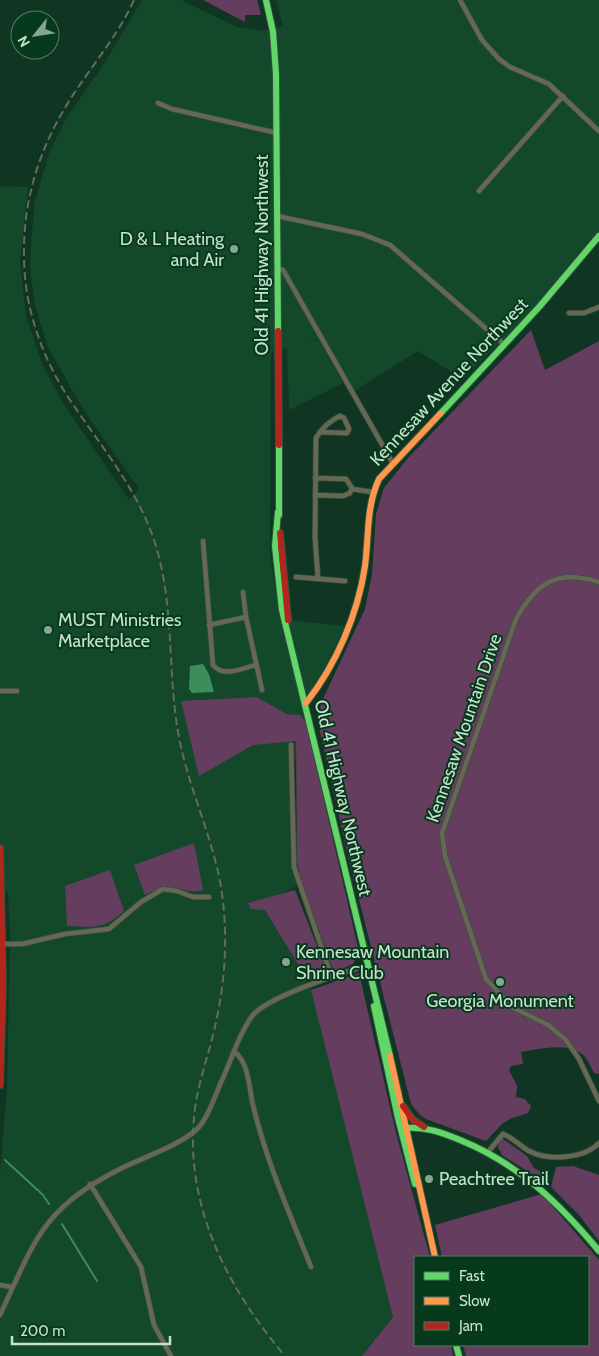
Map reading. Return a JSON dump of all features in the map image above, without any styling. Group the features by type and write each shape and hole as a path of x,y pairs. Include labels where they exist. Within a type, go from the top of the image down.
{"street":[{"name":"Old 41 Highway Northwest","path":"266,0 276,53 278,512 276,546 278,588 400,1102 404,1129 410,1142 435,1256"},
{"path":"460,0 482,40 499,59 510,67 549,84 599,131"},
{"path":"479,191 563,96"},
{"path":"158,103 172,109 277,133"},
{"path":"277,216 365,235 390,245 504,345"},
{"name":"Kennesaw Avenue Northwest","path":"306,703 318,687 356,604 364,572 367,518 372,492 379,478 504,345 582,258 599,236"},
{"path":"277,268 283,270 392,462"},
{"path":"568,313 584,312 599,307"},
{"path":"318,579 315,495 316,443 320,432 327,424 340,416 344,418 349,429 347,433 320,432"},
{"path":"315,478 346,479 352,489"},
{"path":"352,489 372,492"},
{"path":"315,495 344,496 350,493 352,489"},
{"path":"203,541 212,661 218,670 224,672 256,665"},
{"path":"296,577 345,581"},
{"name":"Kennesaw Mountain Drive","path":"599,582 569,577 553,581 539,588 528,597 514,626 442,833 445,856 486,979 512,1007 548,1025 566,1040 583,1065 599,1101"},
{"path":"243,592 246,617 262,690"},
{"path":"209,625 246,617"},
{"path":"0,691 17,691"},
{"path":"291,745 294,867 332,978"},
{"path":"0,848 3,1025 0,1085"},
{"path":"2,944 22,944 65,934 109,929 141,902 163,889 177,890 193,897 209,897"},
{"name":"Old 41 Highway Northwest","path":"367,965 378,1024 427,1222"},
{"path":"0,1315 12,1287 44,1225 66,1202 90,1184 197,1130 249,1020 264,1005 276,998 367,965"},
{"path":"235,1052 244,1062 255,1115 269,1160 310,1266"},
{"path":"400,1102 410,1117 426,1128 488,1152 527,1176 544,1189 599,1252"},
{"path":"404,1129 426,1128"},
{"path":"410,1142 417,1131 426,1128"},
{"path":"488,1152 500,1136 505,1134 530,1152 542,1155 575,1155 594,1148 599,1143"},
{"path":"90,1184 141,1268 154,1325 171,1356"},
{"path":"0,1285 12,1287"}],"shaded area":[{"path":"142,0 181,0 237,27 264,31 283,26 276,0 599,0 599,231 527,315 463,379 418,351 354,391 324,337 305,343 319,340 343,383 289,410 287,348 271,352 270,554 280,619 345,626 309,703 292,773 301,884 264,903 320,1006 393,1317 362,1356 0,1356 0,1175 7,1087 10,932 8,892 0,892 0,186 28,187 20,262 26,315 43,366 63,403 129,500 139,489 85,412 47,346 35,304 30,269 35,201 49,153 67,117 106,61"},
{"path":"203,0 257,0 261,15 245,15 245,22"},
{"path":"531,330 545,370 599,341 599,1074 594,1073 584,1055 576,1050 552,1047 521,1052 523,1064 511,1066 509,1070 517,1086 516,1097 525,1099 531,1106 528,1113 502,1124 486,1141 426,1119 411,1104 348,856 320,732 319,715 321,703 365,609 372,574 376,514 384,488 408,458"},
{"path":"203,664 209,674 214,692 192,693 189,689 190,666"},
{"path":"256,697 287,714 300,715 306,723 359,952 353,964 334,972 302,885 297,862 296,741 253,745 199,776 181,701"},
{"path":"194,843 203,890 188,891 164,887 145,895 134,865"},
{"path":"110,870 124,911 110,922 98,926 67,926 65,886"},
{"path":"295,890 328,974 308,981 265,910 251,909 248,903"},
{"path":"359,973 396,1133 430,1256 414,1256 414,1346 451,1346 453,1356 362,1356 393,1317 311,990"},
{"path":"503,1139 527,1156 534,1168 545,1174 541,1180 502,1155 498,1147 499,1141"},
{"path":"573,1166 599,1175 599,1241 579,1215 551,1187 556,1167"},
{"path":"542,1194 599,1260 599,1356 466,1356 463,1346 589,1346 589,1256 442,1256 435,1225"}],"waterway":[{"path":"5,1160 43,1195 49,1204"},
{"path":"62,1224 97,1281"}],"railway":[{"path":"134,0 115,33 66,106 55,126 38,167 31,188 25,233 24,256 27,294 36,331 51,367 70,400 137,500 153,537 160,561 168,610 178,732 187,771 217,867 225,926 223,982 220,1001 197,1096 193,1132 194,1168 201,1202 211,1235 225,1267 263,1328 285,1356"}],"traffic: fast":[{"path":"266,0 273,32 276,74 278,331"},
{"path":"440,414 540,306 599,236"},
{"path":"279,445 279,515"},
{"path":"278,512 275,546 282,610 390,1056"},
{"path":"374,1006 398,1118 415,1184"},
{"path":"405,1128 420,1128 440,1133 460,1140 501,1161 537,1186 569,1217 599,1251"},
{"path":"456,1346 459,1356"}],"traffic: slow":[{"path":"306,703 336,656 357,602 365,566 370,511 379,479 440,414"},
{"path":"390,1056 435,1256"}],"traffic: jam":[{"path":"278,331 279,445"},
{"path":"280,533 288,620"},
{"path":"0,848 3,984 0,1085"},
{"path":"403,1106 412,1119 424,1127"}],"place":[{"name":"D & L Heating and Air","path":"234,249"},
{"name":"MUST Ministries Marketplace","path":"48,630"},
{"name":"Kennesaw Mountain Shrine Club","path":"286,962"},
{"name":"Georgia Monument","path":"500,982"},
{"name":"Peachtree Trail","path":"429,1179"}]}
